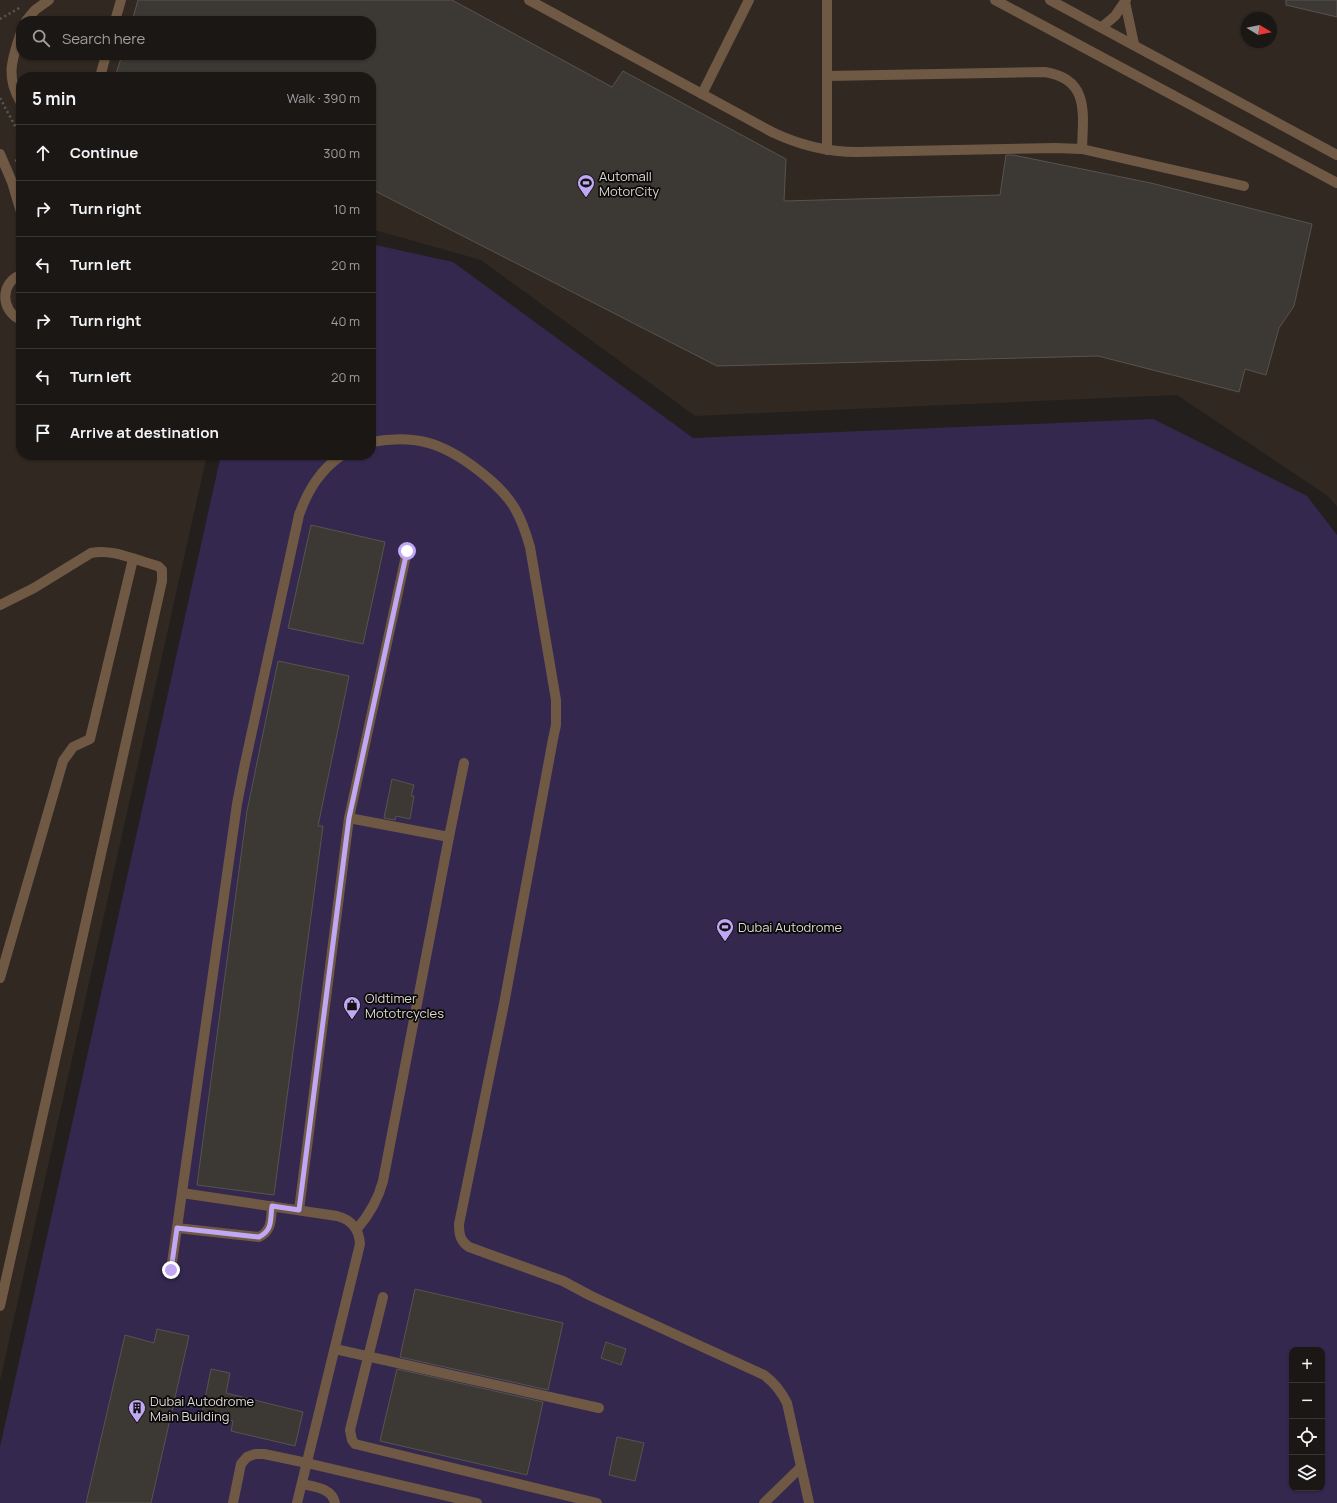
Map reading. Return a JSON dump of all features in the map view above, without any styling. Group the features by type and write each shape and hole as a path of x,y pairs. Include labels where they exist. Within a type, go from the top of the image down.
{"street":[{"path":"30,16 35,10 49,0"},
{"path":"116,16 121,0"},
{"path":"529,0 789,140 827,150 857,152 1055,148 1082,149 1244,186"},
{"path":"702,94 749,0"},
{"path":"827,0 827,150"},
{"path":"996,0 1337,183"},
{"path":"1050,0 1134,44 1337,155"},
{"path":"1102,28 1115,16 1126,1"},
{"path":"1126,1 1134,44"},
{"path":"16,48 11,69 11,81 16,94"},
{"path":"101,72 105,60"},
{"path":"827,76 1045,72 1056,74 1067,79 1075,86 1081,97 1083,108 1082,149"},
{"path":"0,154 16,195"},
{"path":"16,278 11,280 5,288 3,298 11,315 16,318"},
{"path":"376,441 390,438 413,439 434,444 455,453 502,490 514,507 524,526 530,547 556,700 556,725 504,1004 459,1224 460,1238 463,1243 469,1247 569,1284 591,1296 764,1375 774,1382 782,1392 787,1403 809,1503"},
{"path":"171,1270 237,804 244,768 299,515 304,499 312,485 322,472 336,460"},
{"path":"0,605 34,588 91,553 100,551 112,552 158,566 162,570 162,581 0,1306"},
{"path":"299,1210 349,818 407,551"},
{"path":"0,978 62,761 73,747 90,739 133,559"},
{"path":"357,1229 370,1212 384,1181 464,763"},
{"path":"349,818 449,837"},
{"path":"182,1192 345,1218 352,1222 357,1229 360,1244 297,1503"},
{"path":"177,1228 259,1237 266,1234 270,1228 272,1206"},
{"path":"383,1297 350,1430 352,1440 355,1444 597,1503"},
{"path":"335,1349 599,1408"},
{"path":"233,1503 241,1464 247,1457 255,1454 264,1454 307,1463 477,1503"},
{"path":"764,1503 801,1466"},
{"path":"302,1484 326,1490 332,1495 335,1503"}],"path":[{"path":"0,19 27,4"},
{"path":"0,98 16,128"}],"shaded area":[{"path":"0,0 1337,0 1337,507 1328,496 1177,395 695,416 481,260 376,230 376,72 16,72 16,460 206,460 0,1381"},
{"name":"Dubai Autodrome","path":"376,245 453,262 693,438 1153,419 1307,496 1337,535 1337,1503 0,1503 0,1447 220,460 376,460"}],"building":[{"name":"Automall MotorCity","path":"138,0 452,0 612,87 623,71 786,159 784,201 1000,195 1006,155 1013,155 1151,183 1312,224 1294,306 1279,328 1266,375 1245,369 1239,392 1098,356 717,366 376,192 376,72 117,72 120,60 376,60 376,16 133,16"},
{"path":"1286,0 1337,0 1337,17 1286,5"},
{"path":"311,525 385,542 363,644 288,628"},
{"path":"278,661 349,676 318,826 323,826 274,1195 197,1185 247,811"},
{"path":"392,779 414,785 411,796 414,796 410,819 396,816 395,820 384,818"},
{"path":"415,1289 563,1323 548,1390 400,1357"},
{"name":"Dubai Autodrome Main Building","path":"157,1329 189,1336 151,1503 86,1503 125,1335 154,1343"},
{"path":"606,1342 626,1349 621,1365 601,1358"},
{"path":"211,1369 230,1373 226,1393 303,1412 295,1446 231,1431 233,1421 202,1414"},
{"path":"397,1369 543,1402 527,1475 380,1441"},
{"path":"617,1437 644,1443 635,1481 609,1475"}],"place":[{"name":"Automall MotorCity","path":"586,198"},
{"name":"Dubai Autodrome","path":"725,942"},
{"name":"Oldtimer Mototrcycles","path":"352,1020"},
{"name":"Dubai Autodrome Main Building","path":"137,1423"}],"route":[{"path":"171,1270 177,1228 259,1237 266,1234 270,1228 272,1206 299,1210 349,818 354,789 407,551"}]}
